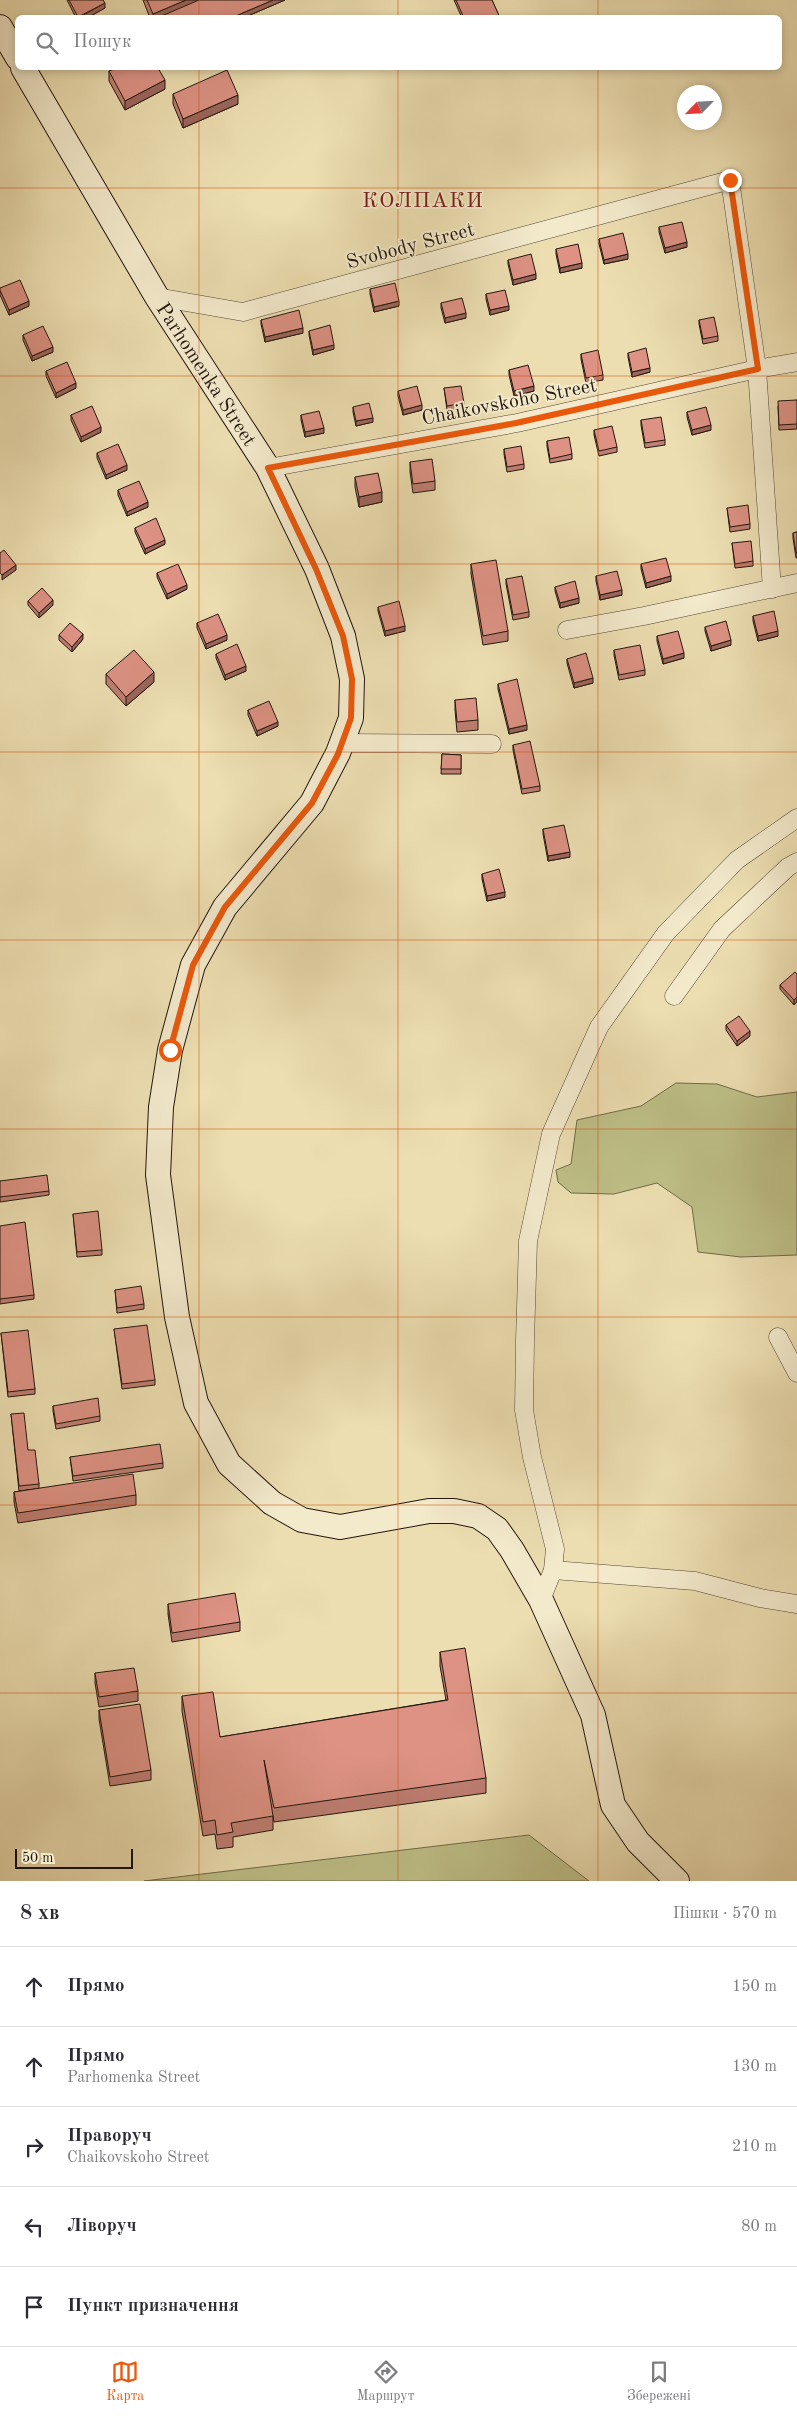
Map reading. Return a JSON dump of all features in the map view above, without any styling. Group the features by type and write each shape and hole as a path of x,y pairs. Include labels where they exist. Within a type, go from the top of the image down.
{"main road":[{"path":"0,28 15,53"},
{"name":"Parhomenka Street","path":"24,70 157,297 268,468 316,569 343,636 352,679 351,718 340,748 312,803 225,907 193,965 170,1050 161,1107 158,1175 177,1316 196,1404 229,1464 272,1503 302,1520 340,1527 429,1511 454,1511 478,1516 497,1529 512,1550 541,1600 593,1716 613,1805 638,1842 677,1881"}],"street":[{"name":"Svobody Street","path":"157,297 243,312 730,180 758,369"},
{"name":"Chaikovskoho Street","path":"268,468 516,423 797,362"},
{"path":"758,369 772,589"},
{"path":"567,630 797,583"},
{"path":"340,748 492,744"},
{"path":"541,1600 553,1570 555,1549 532,1457 524,1410 528,1242 550,1134 599,1027 666,933 737,860 797,818"},
{"path":"674,996 722,929 788,868 797,862"},
{"path":"778,1337 797,1373"},
{"path":"553,1570 695,1581 760,1598 797,1604"}],"green space":[{"path":"676,1083 717,1084 757,1097 797,1092 797,1255 741,1257 698,1252 692,1207 657,1183 614,1194 571,1193 558,1182 556,1170 571,1164 577,1120 641,1106"},
{"path":"529,1835 589,1881 144,1881"}],"building":[{"path":"69,0 103,0 105,3 82,15 77,15"},
{"path":"147,0 186,0 153,14"},
{"path":"199,0 273,0 238,15 164,15"},
{"path":"456,0 492,0 499,15 463,15"},
{"path":"159,70 165,80 125,101 109,71"},
{"path":"227,70 238,95 183,119 173,94"},
{"path":"682,222 687,242 665,248 659,227"},
{"path":"623,233 628,254 604,260 599,239"},
{"path":"578,244 582,263 560,268 556,249"},
{"path":"531,254 536,274 513,280 508,260"},
{"path":"20,280 29,301 9,310 0,288"},
{"path":"395,283 399,301 374,307 370,289"},
{"path":"505,290 509,306 490,310 486,294"},
{"path":"462,298 466,313 445,318 441,303"},
{"path":"299,310 303,328 265,337 261,320"},
{"path":"714,317 718,336 703,339 699,320"},
{"path":"330,325 334,345 313,350 309,331"},
{"path":"43,326 53,347 32,356 23,335"},
{"path":"646,348 650,368 632,372 628,353"},
{"path":"598,350 603,375 586,378 581,354"},
{"path":"67,362 76,383 56,393 46,371"},
{"path":"528,365 534,386 514,391 509,370"},
{"path":"417,386 422,405 403,410 398,391"},
{"path":"461,386 464,403 447,406 444,388"},
{"path":"797,400 797,424 779,425 778,401"},
{"path":"369,403 373,418 356,421 353,407"},
{"path":"92,406 101,427 81,437 71,415"},
{"path":"706,407 711,425 692,430 687,412"},
{"path":"319,411 324,428 305,432 301,415"},
{"path":"661,417 665,440 645,443 641,420"},
{"path":"612,426 617,447 599,451 594,430"},
{"path":"569,437 572,454 550,459 547,441"},
{"path":"118,444 127,465 106,475 97,453"},
{"path":"521,446 524,464 507,467 504,449"},
{"path":"432,459 435,481 413,484 410,462"},
{"path":"378,473 382,492 359,497 355,477"},
{"path":"139,481 148,502 127,512 118,490"},
{"path":"748,505 750,524 730,527 727,508"},
{"path":"156,518 165,540 145,549 135,528"},
{"path":"797,532 797,553 796,553 793,533"},
{"path":"751,541 753,561 735,564 732,543"},
{"path":"4,550 16,565 2,575 0,573 0,553"},
{"path":"666,558 671,576 646,583 641,564"},
{"path":"496,560 508,631 483,636 471,564"},
{"path":"178,564 187,585 167,594 157,573"},
{"path":"617,571 622,590 600,595 596,576"},
{"path":"522,576 529,612 513,615 506,579"},
{"path":"575,581 579,598 560,603 555,587"},
{"path":"42,588 53,600 39,613 28,601"},
{"path":"399,601 405,626 385,631 378,607"},
{"path":"774,611 778,631 758,636 753,616"},
{"path":"218,614 227,635 206,644 197,623"},
{"path":"726,621 731,640 711,646 705,627"},
{"path":"70,623 83,634 72,647 59,635"},
{"path":"678,631 684,653 663,659 657,636"},
{"path":"237,644 246,666 225,675 216,654"},
{"path":"640,645 645,670 619,675 614,650"},
{"path":"134,650 154,672 126,697 106,674"},
{"path":"586,653 593,678 574,683 567,659"},
{"path":"517,679 527,725 509,729 498,684"},
{"path":"476,698 478,720 457,722 455,700"},
{"path":"269,701 278,722 257,731 248,710"},
{"path":"530,741 540,786 522,789 513,745"},
{"path":"442,754 461,755 461,769 441,769"},
{"path":"564,825 570,852 548,856 543,829"},
{"path":"499,869 505,892 487,896 482,874"},
{"path":"795,972 797,974 797,997 794,1000 780,985"},
{"path":"739,1016 750,1031 737,1041 726,1025"},
{"path":"47,1175 49,1191 0,1197 0,1181"},
{"path":"98,1211 102,1250 77,1252 73,1214"},
{"path":"25,1222 34,1295 0,1299 0,1226"},
{"path":"141,1286 144,1304 117,1308 115,1290"},
{"path":"147,1325 155,1380 122,1384 114,1329"},
{"path":"28,1330 35,1389 8,1392 1,1333"},
{"path":"98,1398 100,1416 56,1424 53,1406"},
{"path":"24,1413 28,1450 35,1450 39,1484 19,1486 11,1414"},
{"path":"160,1444 163,1463 73,1476 70,1457"},
{"path":"133,1474 136,1495 18,1513 14,1492"},
{"path":"235,1593 240,1622 172,1633 168,1604"},
{"path":"465,1648 486,1778 274,1808 264,1760 273,1816 231,1823 233,1832 217,1835 215,1820 203,1822 182,1696 213,1692 220,1737 448,1700 440,1652"},
{"path":"134,1668 138,1691 99,1697 95,1673"},
{"path":"140,1704 151,1770 110,1777 99,1710"}],"district":[{"name":"КОЛПАКИ","path":"423,199"}],"route":[{"path":"170,1050 193,965 225,907 312,803 338,754 351,718 352,679 343,636 316,569 268,468 516,423 758,369 730,180"}]}
